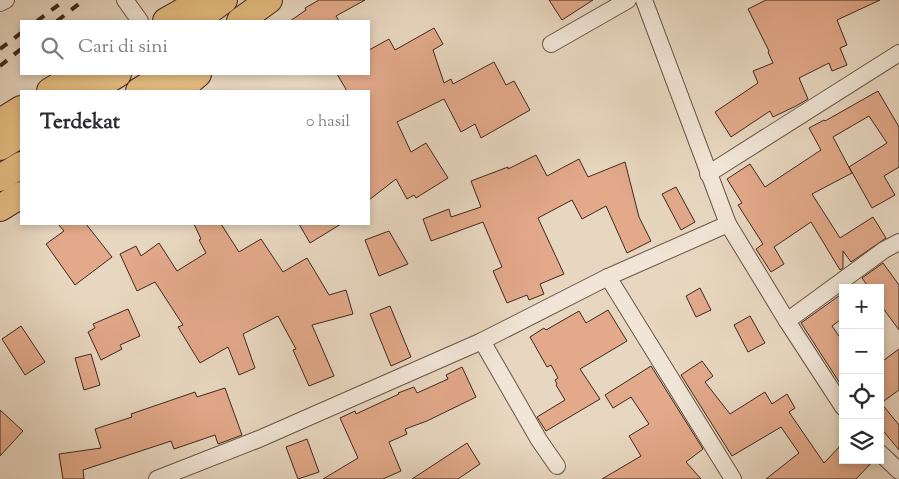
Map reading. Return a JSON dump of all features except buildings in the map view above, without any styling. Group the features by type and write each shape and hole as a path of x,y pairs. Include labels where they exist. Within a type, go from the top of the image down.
{"highway":[{"path":"168,20 202,0"},
{"path":"196,20 224,0"},
{"path":"241,20 269,0"},
{"path":"250,20 269,0"},
{"path":"52,90 77,75"},
{"path":"142,90 170,80 193,75"},
{"path":"0,122 20,110"},
{"path":"0,147 20,135"},
{"path":"0,178 20,166"},
{"path":"0,208 20,196"}],"street":[{"path":"0,3 6,0"},
{"path":"125,0 139,20"},
{"path":"551,44 628,0"},
{"path":"644,0 728,224 787,322 839,401"},
{"path":"708,174 899,53"},
{"path":"157,479 259,440 482,341 608,277 728,224"},
{"path":"787,322 884,250 899,242"},
{"path":"608,277 733,479"},
{"path":"482,341 530,426 557,466"},
{"path":"884,457 899,471"}],"railway":[{"path":"38,20 65,0"},
{"path":"58,20 84,0"},
{"path":"0,49 20,34"},
{"path":"0,66 20,50"}]}
